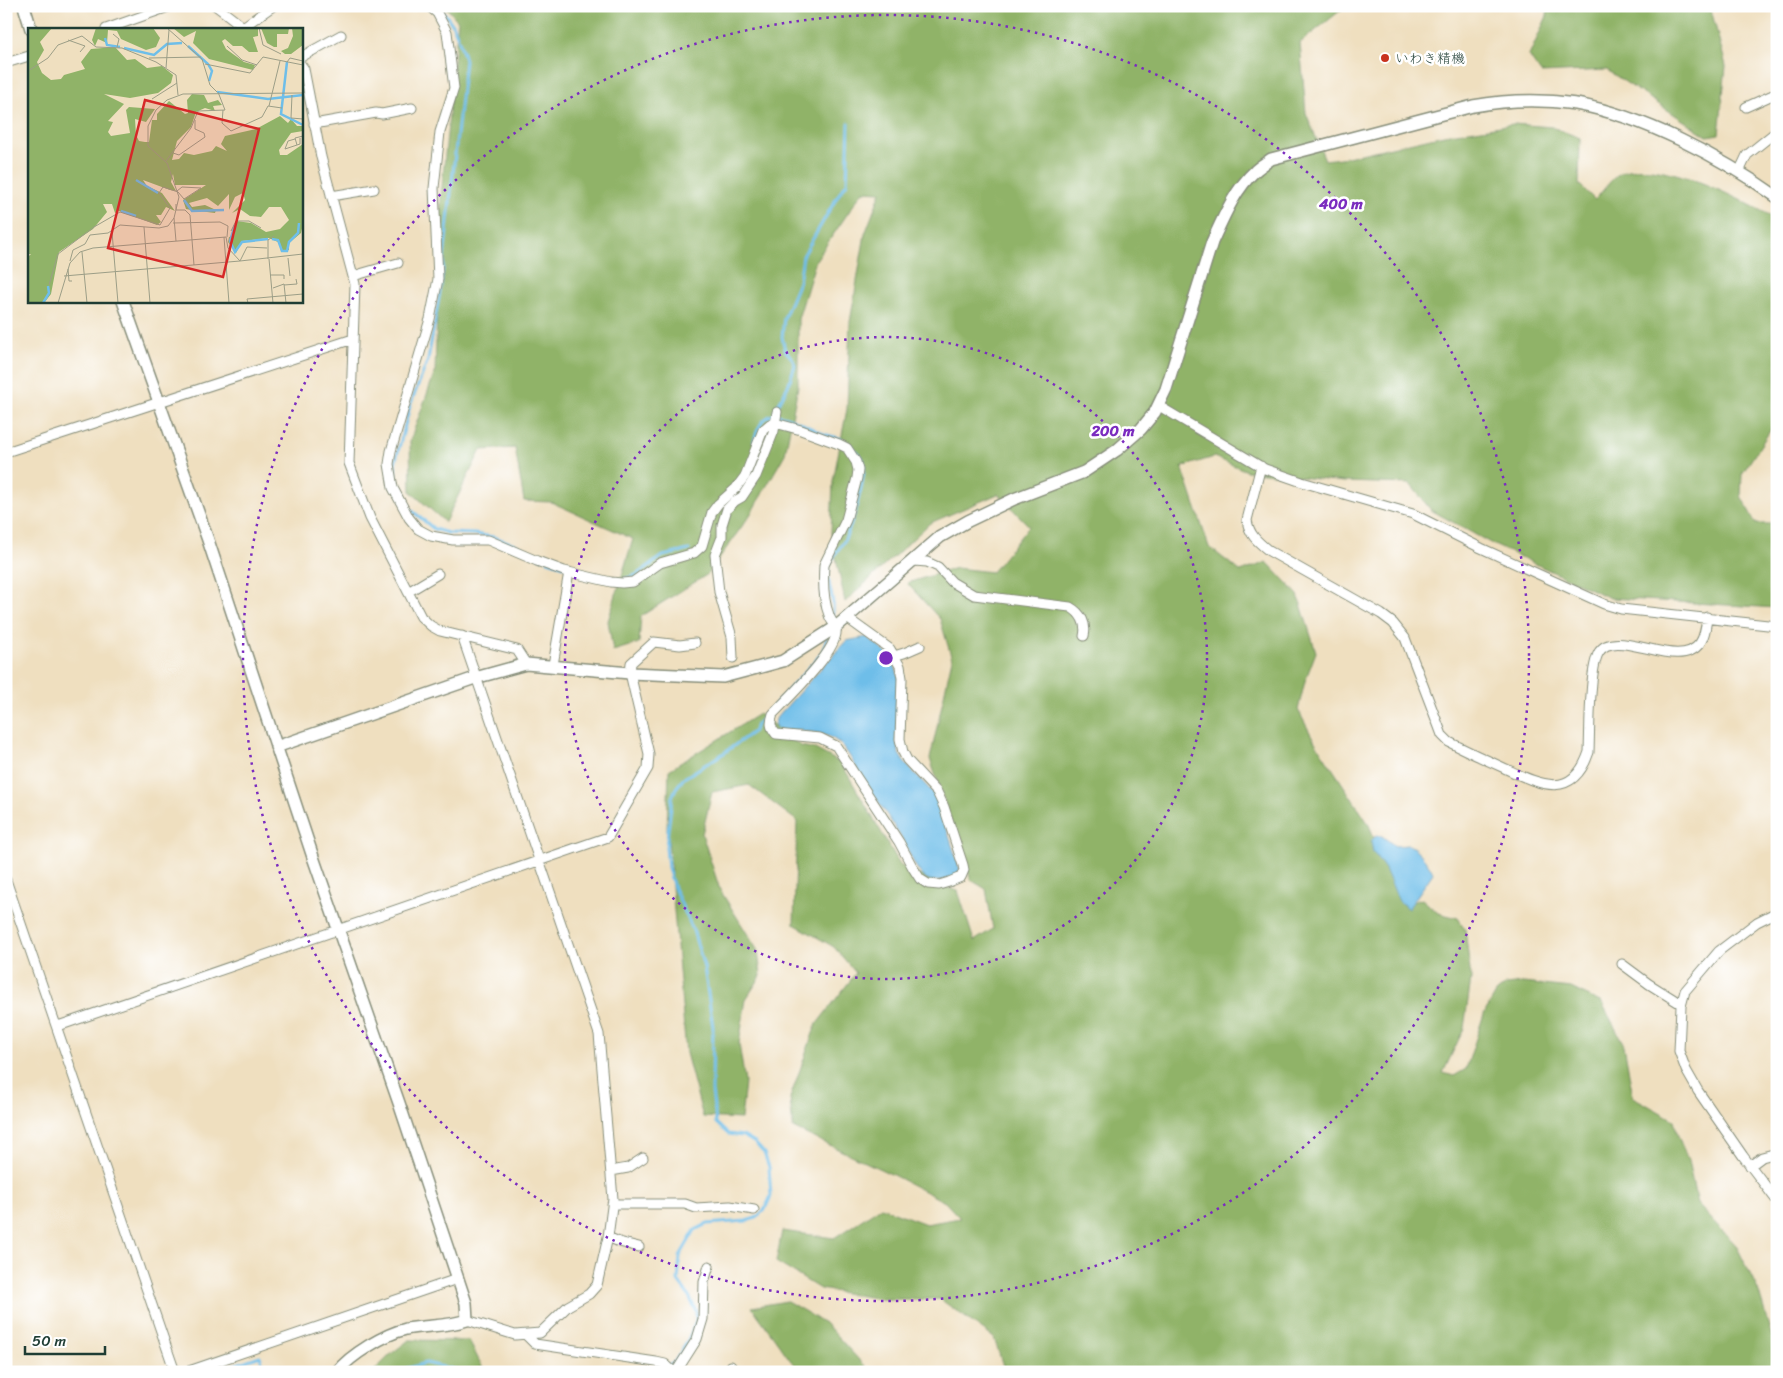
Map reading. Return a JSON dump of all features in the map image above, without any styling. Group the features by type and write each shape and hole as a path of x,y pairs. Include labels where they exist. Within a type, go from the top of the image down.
{"street":[{"path":"24,6 31,28"},
{"path":"109,28 171,6"},
{"path":"216,6 244,28 273,6"},
{"path":"429,6 438,13 447,32 454,88 440,132 434,188 438,279 430,319 391,451 389,464 393,488 413,523 418,529 430,536 453,540 488,540 537,561 569,572 611,582 633,582 660,563 694,553 702,546 712,512 745,476 763,430 770,424 775,423 801,430 847,448 856,462 857,478 846,520 824,565 828,615 836,627 836,637 829,652 773,714 770,722 776,734 820,738 836,746 899,842 920,880 928,884 939,885 960,877 964,870 963,865 944,807 937,792 907,760 903,752 900,739 902,678 900,666 890,650 847,618"},
{"path":"302,56 341,34"},
{"path":"6,63 28,56"},
{"path":"302,66 321,157 355,284 350,463 370,518 421,618 440,631 517,650 526,664"},
{"path":"1746,107 1777,93"},
{"path":"276,747 475,678 526,664 630,673 723,677 783,661 836,627 940,537 1014,499 1084,472 1128,441 1155,412 1166,389 1212,242 1225,214 1244,183 1255,171 1271,159 1473,106 1500,102 1575,104 1634,120 1654,128 1757,182 1777,197"},
{"path":"314,124 412,108"},
{"path":"1739,172 1747,156 1777,131"},
{"path":"331,196 374,189"},
{"path":"353,276 398,264"},
{"path":"123,302 208,540 276,747 466,1303 467,1320"},
{"path":"6,452 353,339"},
{"path":"1158,406 1261,466 1302,482 1413,514 1481,548 1604,604 1621,609 1777,626"},
{"path":"733,658 732,637 719,592 715,555 722,537 722,525 727,509 734,501 742,498 756,476 774,431 777,412"},
{"path":"1261,466 1247,520 1248,529 1256,541 1269,552 1394,623 1401,630 1408,645 1444,736 1456,746 1535,782 1552,786 1565,783 1573,779 1585,762 1588,752 1593,674 1601,649 1618,644 1680,654 1691,652 1700,643 1706,630 1707,618"},
{"path":"914,561 927,562 938,567 952,582 974,596 1070,607 1078,611 1082,618 1086,629 1084,636"},
{"path":"552,665 569,572"},
{"path":"408,592 438,574"},
{"path":"337,1372 345,1363 387,1336 405,1330 467,1320 515,1336 540,1333 568,1306 589,1294 597,1285 608,1237 612,1204 611,1171 599,1034 462,636"},
{"path":"56,1025 61,1025 610,836 612,829 648,768 649,754 630,673 630,663 654,642 680,645 694,643"},
{"path":"894,656 920,646"},
{"path":"6,880 175,1372"},
{"path":"1777,912 1757,922 1719,951 1685,991 1681,1004 1679,1050 1682,1062 1698,1091 1750,1166 1777,1201"},
{"path":"1622,964 1681,1004"},
{"path":"1750,1166 1762,1157 1777,1153"},
{"path":"611,1171 628,1168 643,1158"},
{"path":"612,1204 685,1204 696,1208 730,1206 754,1210"},
{"path":"608,1237 639,1247"},
{"path":"526,1335 535,1344 656,1362 665,1364 675,1372 697,1340 703,1319 704,1282 709,1266"},
{"path":"186,1372 457,1279"}],"green space":[{"path":"445,6 1346,6 1300,43 1306,113 1325,160 1348,157 1444,135 1513,124 1552,127 1580,138 1579,184 1595,200 1612,180 1622,172 1639,169 1658,170 1701,182 1777,219 1777,420 1742,474 1741,496 1756,524 1768,524 1777,520 1777,608 1610,598 1494,545 1431,510 1410,484 1344,482 1247,471 1214,457 1182,467 1209,547 1241,572 1267,562 1298,595 1316,652 1305,681 1298,710 1315,742 1368,823 1403,905 1422,899 1438,913 1458,918 1465,929 1471,979 1464,1028 1443,1073 1454,1076 1466,1069 1484,1014 1496,993 1506,985 1523,983 1571,988 1602,1003 1624,1045 1633,1097 1674,1120 1678,1136 1688,1160 1697,1204 1736,1245 1758,1290 1772,1337 1777,1339 1777,1372 1005,1372 994,1338 940,1299 881,1299 820,1289 776,1262 782,1231 834,1238 881,1207 926,1224 960,1218 945,1202 893,1175 793,1128 790,1098 816,1025 856,973 834,947 794,924 797,821 749,785 712,792 702,834 720,890 758,951 761,976 746,999 739,1044 745,1082 741,1119 703,1117 686,1053 667,827 669,770 759,714 801,746 815,749 841,763 901,866 939,885 958,891 974,941 993,929 986,889 971,880 930,759 952,659 940,619 907,583 956,568 992,572 1029,526 998,494 930,523 845,602 831,533 833,481 847,409 850,322 865,234 881,192 863,191 816,260 798,319 798,386 785,454 750,515 708,574 641,616 639,643 613,651 608,621 633,539 551,502 524,501 515,448 481,450 445,522 411,492 410,441 435,372 441,197 458,21"},
{"path":"1548,6 1710,6 1726,66 1719,134 1707,136 1607,70 1541,73 1529,56 1547,16"},
{"path":"787,1301 826,1324 870,1372 801,1372 752,1307"},
{"path":"409,1340 469,1341 485,1372 373,1372"}],"water":[{"path":"867,637 888,655 897,671 899,679 896,739 899,754 904,762 934,794 940,808 960,870 948,879 937,881 923,876 914,863 905,843 839,743 820,734 784,731 775,726 777,717 846,641"},
{"path":"1376,836 1382,836 1395,846 1411,846 1423,857 1432,870 1433,873 1408,909 1399,901 1385,869 1373,852 1371,841"}],"waterway":[{"path":"437,6 452,24 465,60 441,286 428,360 410,406 395,463 396,479 401,494 409,508 434,529 448,533 494,537 514,544 542,558"},
{"path":"775,411 788,386 795,365 785,350 782,337 784,318 799,282 803,256 847,183 849,123"},
{"path":"754,441 758,429 765,419 773,415 779,415 842,440 855,450 863,460 861,488 851,524 844,541 833,557 829,567 828,580 833,604 832,616"},
{"path":"625,579 636,575 663,556 689,550"},
{"path":"548,561 582,571"},
{"path":"653,1372 674,1363 687,1342 696,1321 696,1311 689,1296 678,1281 680,1256 695,1230 707,1224 746,1221 756,1218 765,1209 771,1196 769,1167 764,1153 755,1143 743,1136 728,1134 716,1123 712,1091 713,1027 704,967 693,930 674,888 668,868 666,847 672,797 684,778 724,753 754,731 755,727 822,653 827,637"},
{"path":"214,1372 260,1356 265,1372"},
{"path":"395,1372 426,1363 464,1372"}],"place":[{"name":"いわき精機","path":"1385,58"}]}
